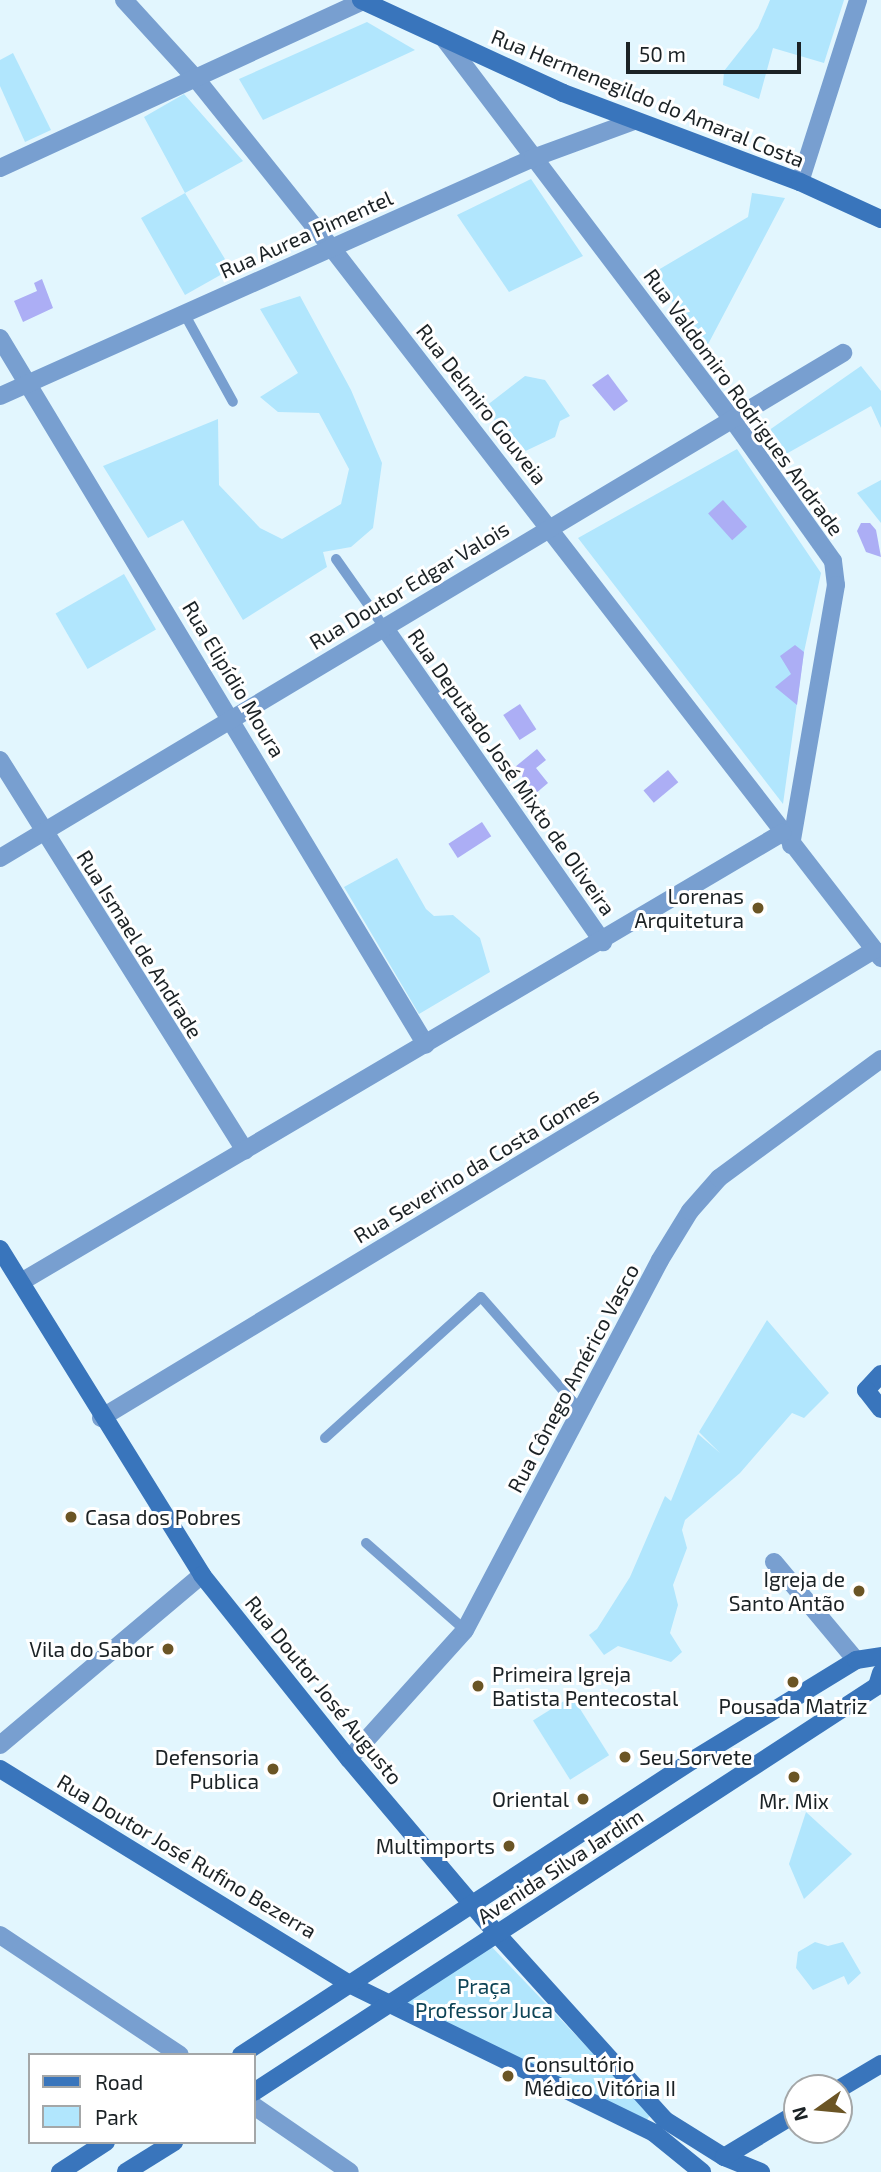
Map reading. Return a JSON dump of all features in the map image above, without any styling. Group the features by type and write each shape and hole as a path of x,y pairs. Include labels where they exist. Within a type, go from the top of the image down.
{"main road":[{"name":"Rua Hermenegildo do Amaral Costa","path":"362,1 445,40 634,121 800,182 881,219"},
{"name":"Rua Doutor José Augusto","path":"0,1249 101,1418 202,1575 349,1759 659,2127"},
{"path":"881,1374 866,1390 881,1409"},
{"name":"Avenida Silva Jardim","path":"244,2053 856,1660 881,1656"},
{"path":"856,1660 880,1683"},
{"name":"Avenida Silva Jardim","path":"256,2091 880,1683"},
{"name":"Rua Doutor José Rufino Bezerra","path":"0,1769 387,2005 659,2127"},
{"path":"853,2081 881,2064"},
{"path":"724,2157 783,2121"},
{"path":"659,2127 761,2172"},
{"path":"659,2127 702,2172"},
{"path":"60,2172 103,2144"},
{"path":"126,2172 171,2144"}],"street":[{"name":"Rua Delmiro Gouveia","path":"124,0 197,80 331,247 878,954"},
{"path":"800,182 858,0"},
{"path":"0,169 197,80 362,1"},
{"name":"Rua Valdomiro Rodrigues Andrade","path":"445,40 732,419 825,548 836,573 787,839"},
{"name":"Rua Aurea Pimentel","path":"0,397 533,158 634,121"},
{"name":"Rua Elipídio Moura","path":"0,338 232,718 426,1045"},
{"name":"Rua Doutor Edgar Valois","path":"0,858 843,353"},
{"name":"Rua Deputado José Mixto de Oliveira","path":"383,627 603,942"},
{"name":"Rua Ismael de Andrade","path":"0,760 41,831 245,1151"},
{"path":"21,1282 603,942 787,839"},
{"name":"Rua Severino da Costa Gomes","path":"101,1418 878,954"},
{"name":"Rua Cônego Américo Vasco","path":"349,1759 465,1630 582,1412 660,1259 690,1211 719,1178 881,1059"},
{"path":"774,1562 856,1660"},
{"path":"0,1745 202,1575"},
{"path":"4,1942 177,2053"},
{"path":"256,2107 350,2172"}],"lane":[{"path":"185,315 233,402"},
{"path":"336,559 383,627"},
{"path":"325,1438 481,1297 582,1412"},
{"path":"366,1542 465,1630"}],"green space":[{"path":"770,0 844,0 824,63 773,48 759,99 723,85 724,71 758,28"},
{"path":"367,22 415,50 263,120 239,79"},
{"path":"13,53 51,130 25,142 0,86 0,60"},
{"path":"184,94 243,161 185,193 144,117"},
{"path":"531,179 583,256 509,292 457,215"},
{"path":"185,193 231,269 185,295 141,218"},
{"path":"752,193 785,198 705,350 653,273 748,217"},
{"path":"300,296 351,390 382,463 373,528 351,547 323,552 327,567 243,620 183,520 148,538 103,466 218,419 219,485 260,528 282,539 341,504 349,469 319,413 278,412 260,397 298,373 260,309"},
{"path":"861,366 881,391 881,428 871,406 779,458 765,433"},
{"path":"525,376 545,380 570,416 560,421 555,437 515,456 486,406"},
{"path":"737,449 821,573 804,652 783,804 578,538"},
{"path":"881,480 881,523 857,493"},
{"path":"124,574 156,629 88,669 56,614"},
{"path":"397,858 426,909 434,916 453,915 480,938 490,972 419,1014 344,887"},
{"path":"767,1320 829,1393 804,1418 792,1413 740,1473 685,1520 682,1530 687,1548 673,1585 678,1605 670,1633 682,1652 671,1662 618,1646 604,1655 589,1635 597,1629 630,1577 665,1496 671,1501 698,1434 720,1453 699,1432"},
{"path":"572,1696 609,1755 570,1780 533,1720"},
{"path":"806,1812 852,1854 804,1899 789,1864"},
{"path":"815,1942 828,1946 843,1942 861,1973 848,1985 844,1976 813,1990 796,1968 798,1952"},
{"name":"Praça Professor Juca","path":"489,1944 651,2114 646,2121 400,2003"}],"water":[{"path":"42,279 53,308 23,322 14,301 37,291 34,283"},
{"path":"608,374 628,401 614,411 592,385"},
{"path":"723,500 747,527 732,540 708,513"},
{"path":"861,523 870,523 876,530 881,557 866,552 857,531"},
{"path":"795,645 804,652 797,705 775,687 791,674 780,656"},
{"path":"520,704 536,729 520,740 503,715"},
{"path":"537,749 546,760 536,768 548,783 535,794 515,767"},
{"path":"668,770 678,782 654,803 643,791"},
{"path":"482,822 491,836 458,858 448,844"}],"place":[{"name":"Lorenas Arquitetura","path":"758,908"},
{"name":"Casa dos Pobres","path":"71,1517"},
{"name":"Igreja de Santo Antão","path":"859,1591"},
{"name":"Vila do Sabor","path":"168,1649"},
{"name":"Pousada Matriz","path":"793,1682"},
{"name":"Primeira Igreja Batista Pentecostal","path":"478,1686"},
{"name":"Seu Sorvete","path":"625,1757"},
{"name":"Defensoria Publica","path":"273,1769"},
{"name":"Mr. Mix","path":"794,1777"},
{"name":"Oriental","path":"583,1799"},
{"name":"Multimports","path":"509,1846"},
{"name":"Consultório Médico Vitória II","path":"508,2076"}]}
